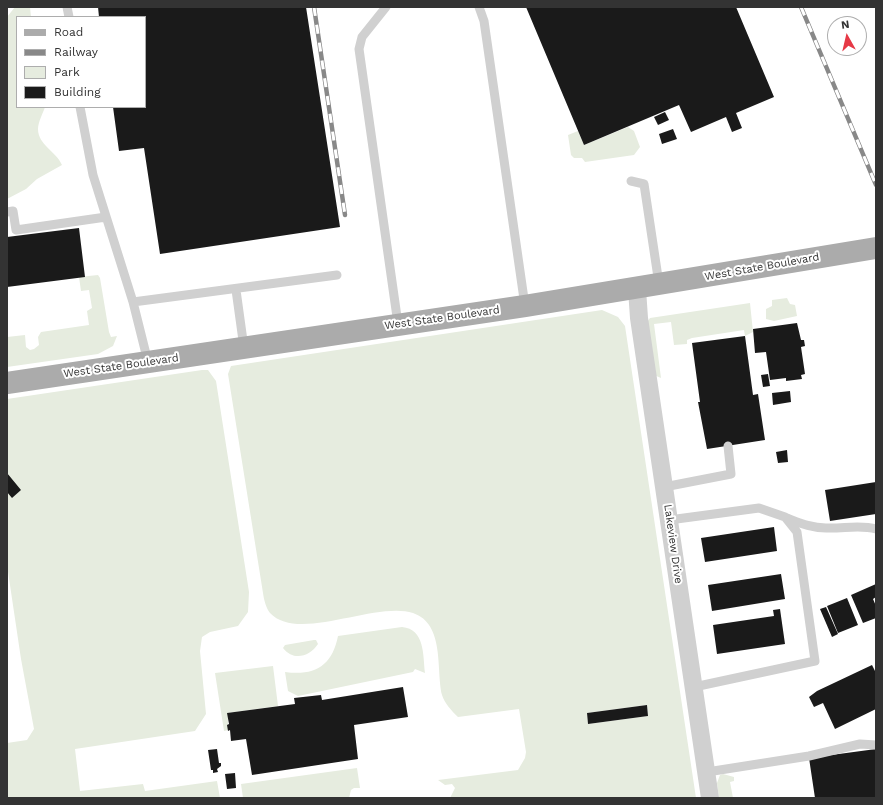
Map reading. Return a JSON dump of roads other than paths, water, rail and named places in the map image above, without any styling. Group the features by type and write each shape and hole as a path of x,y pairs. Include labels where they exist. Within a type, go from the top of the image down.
{"main road":[{"name":"West State Boulevard","path":"7,383 637,289 876,248"}],"street":[{"name":"Lakeview Drive","path":"637,289 639,318 710,798"}],"lane":[{"path":"386,7 362,37 359,49 398,324"},
{"path":"479,7 484,21 525,306"},
{"path":"80,108 93,174 133,302 148,362"},
{"path":"631,181 644,184 659,285"},
{"path":"7,212 13,211 16,230 106,217"},
{"path":"133,302 236,290 337,275"},
{"path":"236,290 244,348"},
{"path":"664,487 731,474 728,446"},
{"path":"669,520 759,508 810,527 826,528 866,526 876,529"},
{"path":"694,687 815,661 797,532 785,517"},
{"path":"707,772 809,756 860,744 876,745"}],"railway":[{"path":"314,7 345,215"},
{"path":"801,7 876,185"}]}
